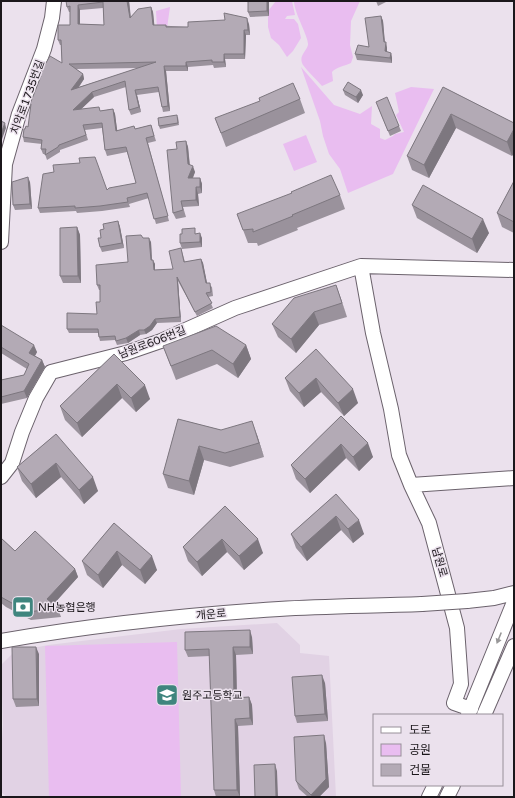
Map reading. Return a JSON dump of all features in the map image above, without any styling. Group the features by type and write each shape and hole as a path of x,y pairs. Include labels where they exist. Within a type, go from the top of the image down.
{"street":[{"name":"치악로1735번길","path":"1,242 5,164 19,114 44,50 52,18 54,1"},
{"name":"남원로606번길","path":"1,477 12,463 22,432 36,398 51,372 126,353 161,341 235,308 360,266 514,270"},
{"name":"남원로","path":"360,266 373,333 391,409 399,456 429,523 457,628 461,684 454,702 469,712 514,602"},
{"path":"411,485 514,478"},
{"name":"개운로","path":"1,641 96,626 196,616 280,609 467,601 494,598 514,593"},
{"path":"484,714 514,646"},
{"path":"430,797 435,786"},
{"path":"447,797 452,786"}],"shaded area":[{"name":"원주고등학교","path":"277,623 300,645 300,653 329,656 336,797 7,797 1,792 3,725 1,665 14,652 48,645 181,629"}],"green space":[{"path":"276,1 292,1 295,15 287,16 285,19 294,19 298,24 301,38 293,51 287,57 279,45 271,38 268,27 268,11"},
{"path":"294,1 360,1 351,21 350,45 353,57 351,63 334,70 332,72 333,81 322,86 305,68 301,59 308,45 308,41 296,12"},
{"path":"170,7 167,28 157,29 156,11"},
{"path":"301,67 334,105 360,114 372,106 371,124 380,129 380,138 385,140 395,134 404,132 396,115 399,112 395,93 411,87 434,89 393,174 348,193 340,169 329,154 320,121"},
{"path":"306,135 317,162 294,171 283,144"},
{"path":"177,642 181,797 49,797 45,646"}],"building":[{"path":"66,1 127,1 130,18 138,9 151,7 153,25 166,25 166,27 188,27 188,22 225,20 224,13 247,18 248,30 244,30 244,54 224,54 224,62 212,62 212,60 186,62 186,66 164,66 168,106 162,107 158,87 135,90 139,107 129,110 125,81 92,92 73,110 99,107 100,111 113,109 116,131 134,126 135,129 151,125 154,136 146,138 168,216 154,219 147,193 127,198 128,202 100,206 38,208 43,174 54,172 53,165 80,163 79,158 95,157 107,190 109,188 136,183 126,147 105,150 102,123 83,125 86,135 59,145 45,155 46,149 41,149 42,140 23,137 24,129 26,126 28,127 30,104 41,76 39,75 40,73 50,56 62,63 61,40 58,40 58,25 70,25 70,6 67,7","holes":["103,2 104,25 78,24 78,5","156,62 71,90 83,74 69,64"]},
{"path":"248,1 267,1 267,11 248,12"},
{"path":"381,16 384,42 386,42 385,51 391,53 390,58 355,54 358,45 369,47 365,18"},
{"path":"348,82 361,90 356,97 343,90"},
{"path":"293,83 300,99 221,133 215,118 260,101 259,98"},
{"path":"443,87 514,123 514,129 507,142 451,114 424,165 407,156"},
{"path":"387,97 399,126 388,131 376,102"},
{"path":"177,115 178,123 159,126 158,118"},
{"path":"1,121 5,123 1,133"},
{"path":"186,141 188,164 193,166 188,178 200,178 200,187 196,187 196,200 181,201 183,210 173,213 167,150 177,149 176,142"},
{"path":"331,175 340,195 253,232 253,229 243,230 237,214 292,193 291,192"},
{"path":"28,177 30,204 13,205 12,182"},
{"path":"514,181 514,222 497,213"},
{"path":"423,185 483,219 472,239 412,205"},
{"path":"118,221 122,243 100,247 98,238 101,238 100,230 104,229 103,224"},
{"path":"77,227 78,276 60,276 60,228"},
{"path":"195,228 195,234 200,233 200,242 180,243 180,234 182,234 182,229"},
{"path":"141,235 143,238 149,238 151,260 153,260 154,270 173,269 169,251 181,248 184,262 201,259 206,283 210,283 211,292 206,293 212,303 195,312 177,277 180,317 155,319 150,326 144,330 139,330 126,338 116,341 115,336 99,337 98,329 67,329 67,313 97,314 96,302 100,302 100,285 97,285 96,265 128,262 126,236"},
{"path":"336,285 342,303 314,312 291,339 272,324 294,298"},
{"path":"1,325 34,345 29,353 42,360 24,391 1,397 1,380 24,375 29,364 1,347"},
{"path":"216,326 246,345 233,364 212,350 171,366 163,346"},
{"path":"316,349 353,389 338,403 316,378 299,393 285,378"},
{"path":"114,354 145,385 131,398 117,384 77,423 60,406"},
{"path":"341,416 368,443 353,457 341,444 305,479 291,465"},
{"path":"178,419 221,430 252,421 259,443 225,453 199,446 189,481 163,474"},
{"path":"56,434 93,477 79,490 56,463 31,484 17,467"},
{"path":"336,494 359,520 348,529 336,516 301,547 291,534"},
{"path":"225,506 258,539 239,556 222,539 197,562 183,547"},
{"path":"114,523 152,556 140,570 117,551 98,575 82,561"},
{"path":"35,531 75,569 47,599 58,608 28,612 1,597 1,538 15,551"},
{"path":"250,630 250,647 233,647 234,698 249,697 250,718 235,719 237,790 214,790 209,649 185,650 185,632"},
{"path":"12,647 36,647 37,699 13,699"},
{"path":"322,675 325,714 295,716 292,677"},
{"path":"324,735 326,779 311,795 296,781 294,737"},
{"path":"275,764 276,797 255,797 254,765"}],"place":[{"name":"NH농협은행","path":"23,607"},
{"name":"원주고등학교","path":"167,695"}]}
